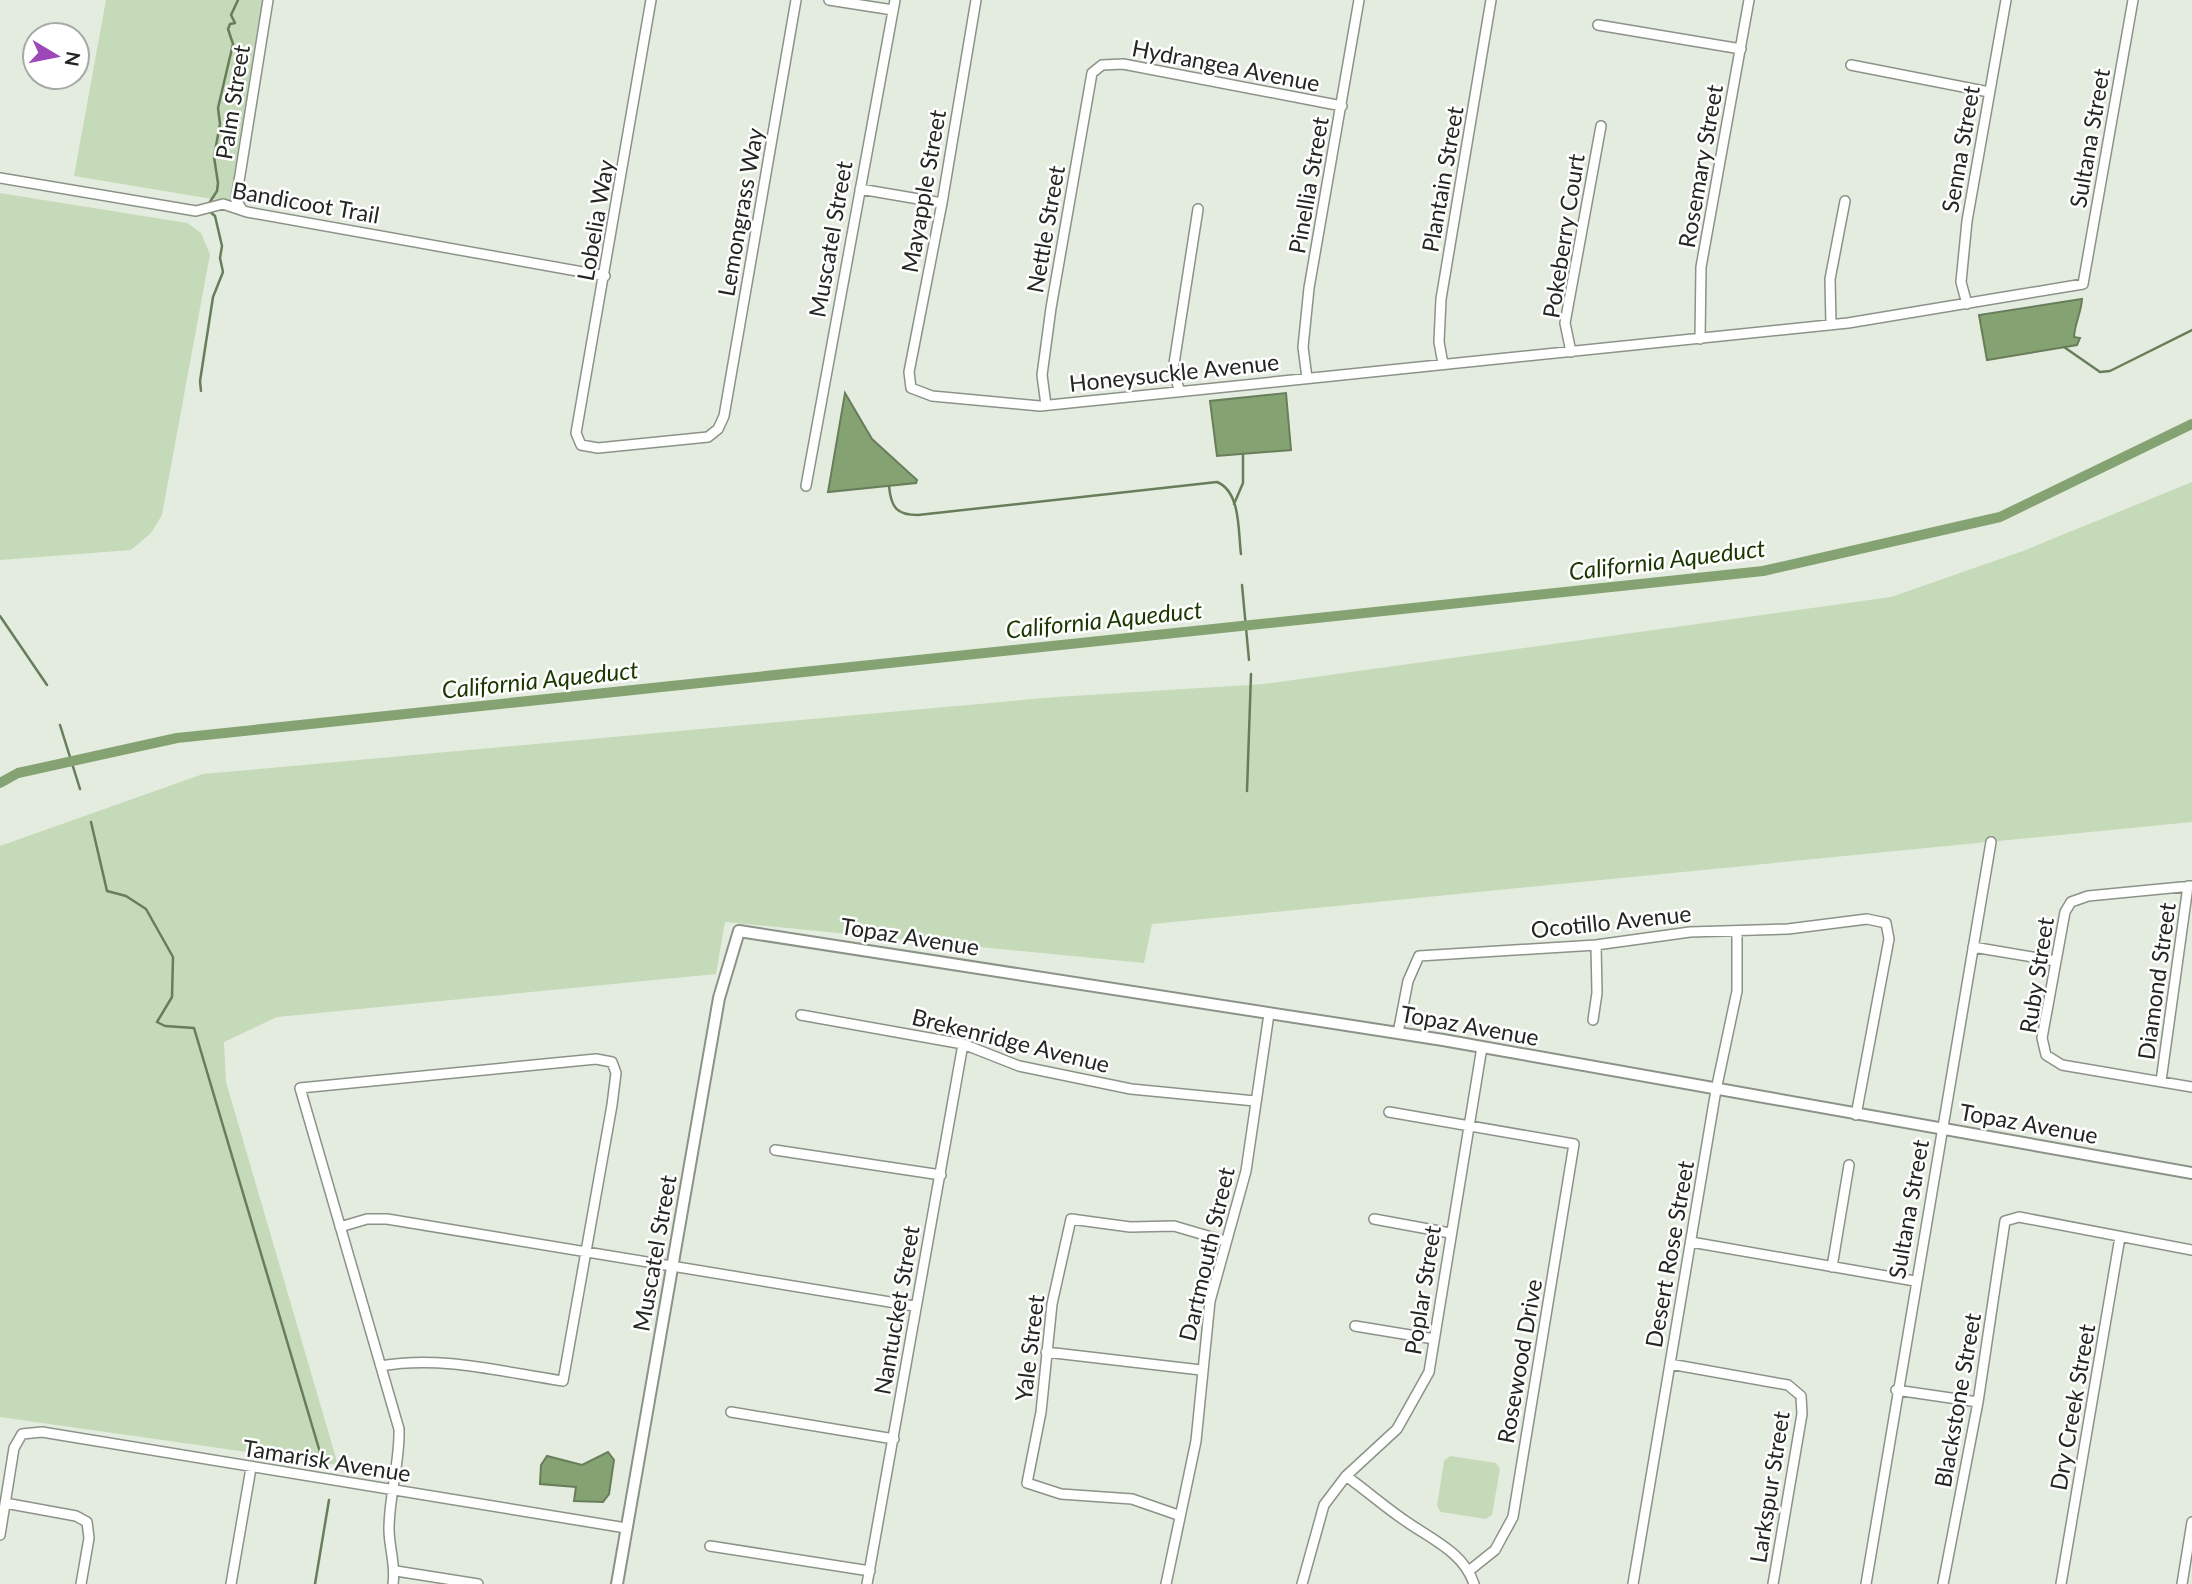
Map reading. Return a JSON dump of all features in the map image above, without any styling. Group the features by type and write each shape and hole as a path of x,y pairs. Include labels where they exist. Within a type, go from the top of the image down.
{"street":[{"name":"Palm Street","path":"241,208 236,200 268,0"},
{"name":"Lobelia Way","path":"581,445 576,433 651,0"},
{"name":"Lemongrass Way","path":"581,445 598,448 708,437 718,429 724,416 796,0"},
{"path":"830,0 893,10"},
{"name":"Muscatel Street","path":"806,486 895,0"},
{"name":"Mayapple Street","path":"911,388 909,372 942,203 976,0"},
{"name":"Pinellia Street","path":"1307,378 1303,347 1309,288 1359,0"},
{"name":"Plantain Street","path":"1443,364 1439,342 1441,299 1491,0"},
{"name":"Rosemary Street","path":"1700,339 1701,267 1749,0"},
{"name":"Senna Street","path":"1967,304 1961,282 1964,245 2006,0"},
{"name":"Sultana Street","path":"2083,284 2133,0"},
{"path":"1598,25 1741,49"},
{"name":"Hydrangea Avenue","path":"1102,65 1122,64 1342,107"},
{"name":"Nettle Street","path":"1046,405 1042,375 1051,308 1092,73 1102,65"},
{"path":"1851,65 1989,92"},
{"name":"Pokeberry Court","path":"1571,352 1565,323 1601,126"},
{"name":"Bandicoot Trail","path":"0,178 196,211 223,204 247,212 605,276"},
{"path":"860,189 942,203"},
{"path":"1831,325 1830,279 1845,201"},
{"path":"1179,389 1173,370 1198,209"},
{"name":"Honeysuckle Avenue","path":"911,388 932,396 1046,405 1179,389 1831,325 2083,284"},
{"name":"Sultana Street","path":"1866,1584 1896,1390 1991,842"},
{"name":"Ruby Street","path":"2161,1081 2062,1065 2046,1055 2042,1038 2065,912 2071,902 2088,896 2190,886"},
{"name":"Diamond Street","path":"2161,1081 2190,886"},
{"name":"Ocotillo Avenue","path":"1398,1033 1408,981 1419,956 1596,945 1690,932 1788,929 1867,919 1886,923 1889,939 1856,1115"},
{"name":"Muscatel Street","path":"617,1584 719,998 739,931"},
{"name":"Topaz Avenue","path":"739,931 1398,1033 2192,1173"},
{"name":"Desert Rose Street","path":"1633,1584 1716,1090 1737,991 1737,931"},
{"path":"1593,1020 1597,993 1596,945"},
{"path":"1973,947 2056,961"},
{"name":"Dartmouth Street","path":"1166,1584 1178,1515 1196,1441 1210,1301 1246,1171 1269,1014"},
{"name":"Brekenridge Avenue","path":"801,1015 963,1044 1019,1066 1118,1086 1255,1101"},
{"name":"Nantucket Street","path":"867,1584 894,1439 914,1307 941,1175 963,1044"},
{"name":"Poplar Street","path":"1302,1584 1324,1505 1346,1475 1397,1429 1429,1372 1450,1233 1472,1124 1482,1047"},
{"path":"380,1366 414,1360 436,1361 563,1381 616,1073 612,1062 596,1059 300,1088 380,1366 399,1429 400,1459 389,1527 396,1571 393,1584"},
{"path":"2161,1081 2192,1087"},
{"path":"1389,1112 1472,1124"},
{"name":"Rosewood Drive","path":"1470,1570 1495,1550 1513,1517 1574,1144 1472,1124"},
{"path":"775,1150 941,1175"},
{"path":"1832,1267 1849,1165"},
{"name":"Blackstone Street","path":"1943,1584 1978,1402 2005,1221 2019,1217 2120,1237"},
{"path":"340,1227 368,1219 387,1219 914,1307"},
{"name":"Yale Street","path":"1178,1515 1132,1499 1061,1494 1027,1483 1041,1412 1052,1304 1071,1219 1130,1227 1174,1226 1225,1241"},
{"path":"1374,1219 1450,1233"},
{"path":"2120,1237 2192,1250"},
{"name":"Dry Creek Street","path":"2061,1584 2120,1237"},
{"path":"1690,1242 1915,1281"},
{"path":"1355,1326 1434,1339"},
{"path":"1046,1352 1201,1370"},
{"name":"Larkspur Street","path":"1670,1364 1788,1385 1801,1396 1802,1414 1773,1584"},
{"path":"1896,1390 1978,1402"},
{"path":"731,1412 894,1439"},
{"name":"Tamarisk Avenue","path":"5,1503 14,1448 22,1434 42,1432 626,1528"},
{"path":"231,1584 251,1468"},
{"path":"1346,1475 1408,1522 1440,1542 1470,1570 1474,1584"},
{"path":"0,1535 5,1503 76,1516 87,1522 89,1538 81,1584"},
{"path":"2182,1584 2192,1522"},
{"path":"710,1546 870,1571"},
{"path":"396,1571 478,1584"}],"shaded area":[{"path":"106,0 262,0 230,202 74,176"},
{"path":"0,193 187,223 201,233 210,254 162,515 151,533 131,550 0,560"},
{"path":"2082,299 2074,337 2080,338 2077,345 1987,360 1979,315"},
{"path":"845,393 872,439 917,480 916,483 828,492"},
{"path":"1286,393 1291,450 1217,456 1210,401"},
{"path":"2192,482 2192,822 1152,924 1144,963 725,922 716,974 277,1017 224,1042 226,1082 338,1465 0,1417 0,846 203,774 1056,697 1264,684 1891,597 2023,551"},
{"path":"608,1452 614,1460 609,1494 603,1502 574,1501 576,1487 540,1484 541,1465 547,1456 582,1465"},
{"path":"1450,1456 1496,1463 1500,1469 1492,1515 1486,1519 1441,1512 1437,1506 1444,1461"}],"waterway":[{"path":"208,205 217,191 214,157 220,124 218,108 233,44 228,29 230,24 235,23 231,15 238,0"},
{"path":"201,391 200,381 213,297 223,272 220,258 222,246 215,216 209,211"},
{"path":"2064,347 2100,372 2110,371 2192,330"},
{"name":"California Aqueduct","path":"0,783 18,773 177,738 1763,571 2000,517 2192,424"},
{"path":"1234,504 1243,483 1243,454"},
{"path":"889,486 896,508 904,513 918,515 1217,482 1225,487 1234,503 1241,554"},
{"name":"California Aqueduct","path":"1242,585 1249,660"},
{"path":"0,616 47,685"},
{"path":"1247,791 1251,674"},
{"path":"60,725 80,789"},
{"path":"91,822 107,891 126,896 146,909 173,957 172,997 157,1022 165,1026 194,1028 322,1459"},
{"path":"315,1584 329,1500"}]}
